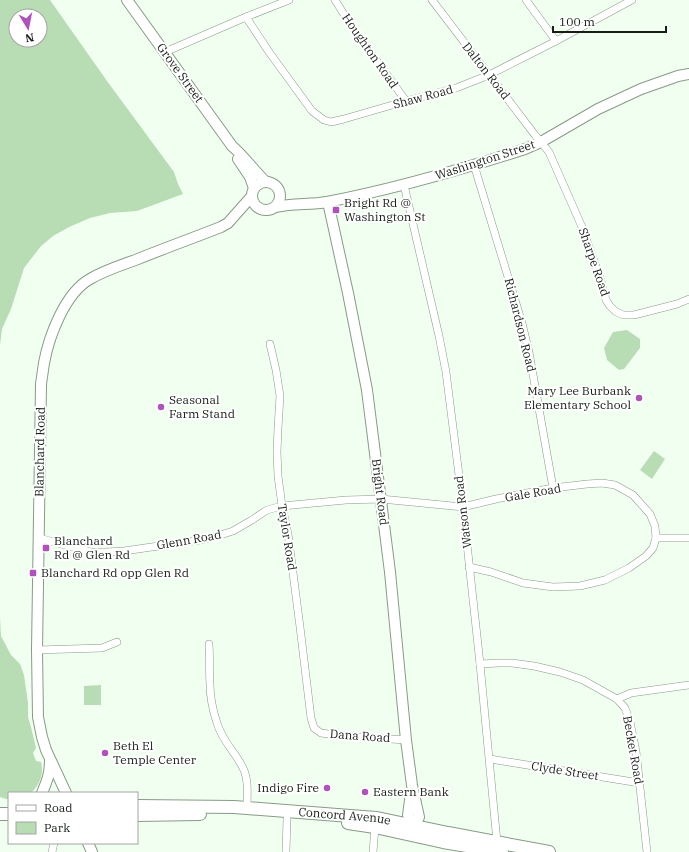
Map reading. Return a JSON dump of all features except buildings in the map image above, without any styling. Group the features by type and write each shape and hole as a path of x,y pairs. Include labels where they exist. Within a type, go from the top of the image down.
{"main road":[{"name":"Concord Avenue","path":"138,806 210,806 349,815 469,845 499,849 549,852"},
{"name":"Concord Avenue","path":"138,815 210,814 376,822"}],"street":[{"name":"Grove Street","path":"127,0 232,146 266,182"},
{"path":"165,52 289,0"},
{"name":"Houghton Road","path":"335,0 350,24 406,101"},
{"name":"Dalton Road","path":"432,0 541,142"},
{"path":"526,0 556,41"},
{"path":"615,0 620,7"},
{"name":"Shaw Road","path":"246,17 268,52 312,111 324,120 331,122 456,88 489,75 632,0"},
{"name":"Washington Street","path":"276,207 288,204 317,204 370,194 525,149 541,142 598,109 641,89 678,76 689,74"},
{"name":"Sharpe Road","path":"541,142 550,152 582,227 606,300 610,306 615,311 623,315 634,315 677,304 689,299"},
{"name":"Grove Street","path":"232,146 234,152 248,173 253,193"},
{"name":"Richardson Road","path":"474,165 522,323 529,352 553,488"},
{"path":"266,182 275,185 280,194 279,203 276,207 267,211 258,209 252,202 253,193 257,185 266,182"},
{"name":"Watson Road","path":"404,185 446,372 463,507 499,849"},
{"name":"Blanchard Road","path":"66,792 50,760 42,737 38,718 37,650 41,384 44,362 51,338 58,319 66,304 76,290 88,279 108,269 136,260 221,227 228,223 253,193"},
{"name":"Washington Street","path":"280,194 317,204"},
{"name":"Bright Road","path":"328,202 368,390 390,572 406,740 412,785 408,815 414,831"},
{"name":"Blanchard Road","path":"234,216 249,209 258,209"},
{"name":"Taylor Road","path":"270,344 280,396 277,452 278,476 288,534 310,718 316,730"},
{"name":"Gale Road","path":"381,499 463,507 553,488 602,483 614,485 632,495 650,514 655,526 656,538"},
{"name":"Glenn Road","path":"39,538 91,552 124,551 200,540 217,536 233,531 266,510 282,506 346,500 381,499"},
{"path":"469,567 491,572 523,583 553,587 580,586 605,580 634,564 646,556 653,548 656,538 689,538"},
{"path":"37,650 102,648 118,642"},
{"path":"208,644 212,704 217,724 223,737 243,768 246,780 247,808"},
{"name":"Becket Road","path":"480,664 499,662 512,663 560,672 584,680 617,699 625,708 630,722 636,751 647,852"},
{"path":"617,699 631,693 689,685"},
{"name":"Dana Road","path":"316,730 321,733 336,735 406,740"},
{"name":"Clyde Street","path":"490,759 640,783"},
{"path":"42,792 48,779 50,760"},
{"path":"286,852 287,818"},
{"path":"373,852 376,822"}],"green space":[{"path":"0,0 50,0 174,172 183,194 137,211 110,213 90,218 53,236 41,246 24,268 11,309 2,329 0,345"},
{"path":"627,330 640,339 640,348 624,369 619,370 607,360 604,348 613,332"},
{"path":"654,451 665,459 652,479 640,470"},
{"path":"0,617 1,636 11,655 20,664 24,675 28,703 28,717 36,748 33,753 36,761 41,762 42,775 37,786 32,792 8,792 8,799 0,797"},
{"path":"101,685 101,705 84,705 84,686"}],"place":[{"name":"Bright Rd @ Washington St","path":"336,210"},
{"name":"Mary Lee Burbank Elementary School","path":"639,398"},
{"name":"Seasonal Farm Stand","path":"161,407"},
{"name":"Blanchard Rd @ Glen Rd","path":"46,548"},
{"name":"Blanchard Rd opp Glen Rd","path":"33,573"},
{"name":"Beth El Temple Center","path":"105,753"},
{"name":"Indigo Fire","path":"327,788"},
{"name":"Eastern Bank","path":"365,792"}]}
